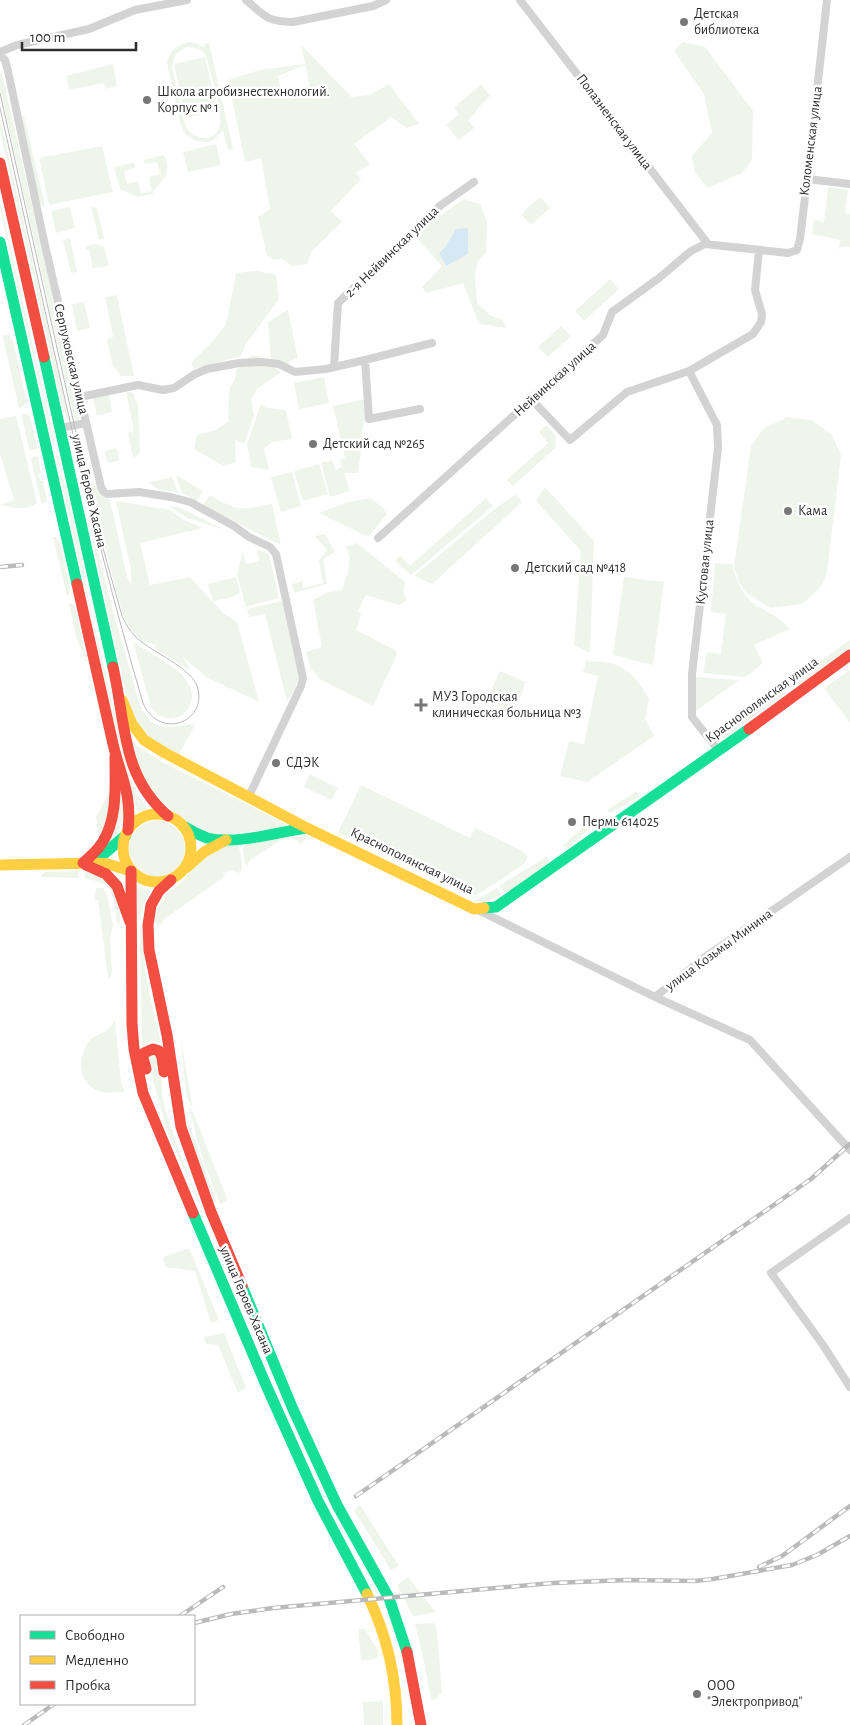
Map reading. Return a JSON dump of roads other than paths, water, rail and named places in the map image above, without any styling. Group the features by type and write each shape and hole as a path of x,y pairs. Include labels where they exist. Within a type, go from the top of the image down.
{"main road":[{"name":"улица Героев Хасана","path":"0,163 118,688 129,749 137,776 150,799 168,816"},
{"path":"0,242 115,752 130,801 123,854 131,871"},
{"name":"Краснополянская улица","path":"118,688 132,724 144,740 165,753 308,828 474,908 496,906 719,750 850,655"},
{"path":"82,863 97,849 104,840 108,830 115,784 115,752"},
{"path":"82,863 105,853 143,817 155,814 168,816 192,832 209,838 228,839 308,828"},
{"path":"184,826 191,844 191,856 186,868"},
{"path":"0,865 108,864 131,871 146,881 159,883 171,880 209,848 228,839"},
{"path":"82,863 106,874 117,886 132,925"},
{"name":"улица Героев Хасана","path":"131,871 132,1024 134,1049 143,1093 266,1385 318,1501 379,1619 391,1660 395,1682 397,1725"},
{"name":"улица Героев Хасана","path":"171,880 159,891 151,905 148,925 149,950 167,1035 181,1127 211,1212 292,1407 337,1505 389,1598 406,1646 421,1725"},
{"path":"158,1131 143,1058 144,1053 153,1049 159,1051 162,1057 170,1106 181,1127"}],"street":[{"path":"0,54 17,45 88,29 135,10 187,0"},
{"path":"246,0 264,17 281,22 294,22 373,6 386,0"},
{"name":"Полазненская улица","path":"520,0 708,244"},
{"name":"Коломенская улица","path":"763,251 788,253 797,250 800,239 827,0"},
{"name":"Серпуховская улица","path":"0,54 5,60 8,71 98,479 104,492 112,495 139,492 190,502 234,526 249,537 270,547 276,554 303,678 301,686 249,796"},
{"path":"807,179 850,184"},
{"name":"2-я Нейвинская улица","path":"334,367 338,303 440,205 474,182"},
{"path":"532,400 570,440 627,392 689,371 753,334 761,322 762,314 755,290 763,251 708,244"},
{"name":"Нейвинская улица","path":"378,538 603,335 612,312 691,252 708,244"},
{"path":"80,397 138,385 163,390 174,388 195,374 207,369 239,363 262,362 278,364 295,372 334,367 432,343"},
{"path":"365,360 369,418 420,409"},
{"name":"Кустовая улица","path":"689,371 717,425 718,448 692,674 692,717 719,750"},
{"path":"60,428 86,423"},
{"name":"улица Козьмы Минина","path":"474,908 655,997 705,957 850,857"},
{"path":"496,906 496,919"},
{"path":"655,997 750,1040 850,1150"},
{"path":"850,1218 771,1273 823,1345 850,1387"}],"water":[{"path":"468,228 468,254 446,266 439,253 456,229"}],"tram line":[{"path":"0,93 83,464 101,541 122,616 135,636 180,667 195,681 198,689 199,701 195,711 180,723 170,724 159,721 150,714 143,703 84,481 0,108"}],"railway":[{"path":"0,567 22,565"},
{"path":"356,1496 811,1179 850,1144"},
{"path":"759,1567 782,1556 850,1506"},
{"path":"195,1623 231,1614 273,1608 553,1583 626,1580 695,1581 713,1579 792,1565 817,1555 850,1536"},
{"path":"181,1615 223,1587"},
{"path":"24,1725 53,1705"}],"place":[{"name":"Детская библиотека","path":"684,22"},
{"name":"Школа агробизнестехнологий. Корпус № 1","path":"147,100"},
{"name":"Детский сад №265","path":"313,444"},
{"name":"Кама","path":"788,511"},
{"name":"Детский сад №418","path":"515,568"},
{"name":"МУЗ Городская клиническая больница №3","path":"421,705"},
{"name":"СДЭК","path":"276,763"},
{"name":"Пермь 614025","path":"572,822"},
{"name":"ООО \"Электропривод\"","path":"697,1694"}]}
